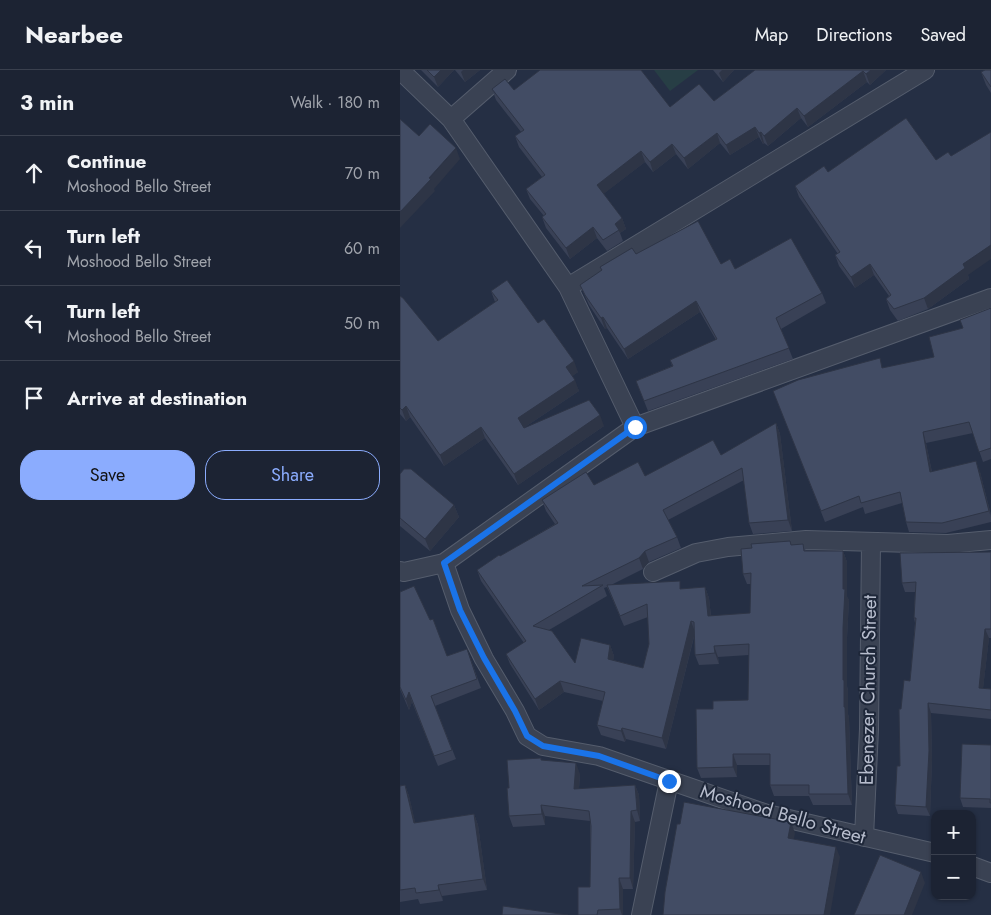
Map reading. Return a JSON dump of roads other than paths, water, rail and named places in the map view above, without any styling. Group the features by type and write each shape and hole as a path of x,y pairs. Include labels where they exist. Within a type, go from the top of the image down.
{"street":[{"path":"400,70 451,119 568,287 635,427"},
{"path":"451,119 507,70"},
{"path":"568,287 925,70"},
{"path":"400,571 404,572 444,563 635,427 991,298"},
{"path":"653,572 696,553 728,547 806,540 948,544 991,540"},
{"name":"Ebenezer Church Street","path":"864,837 869,729 871,542"},
{"name":"Moshood Bello Street","path":"444,563 460,610 484,658 515,711 527,736 543,746 599,756 767,814 931,852"},
{"path":"641,915 669,781"},
{"path":"976,867 991,873"}]}
